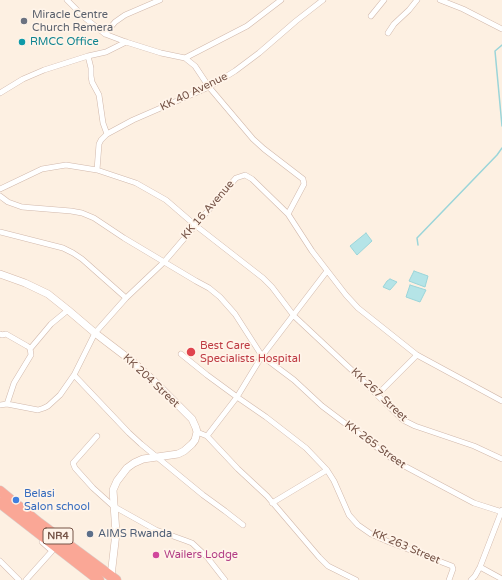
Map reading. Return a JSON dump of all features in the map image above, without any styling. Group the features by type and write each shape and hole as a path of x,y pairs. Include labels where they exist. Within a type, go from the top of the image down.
{"highway":[{"name":"NR4","path":"0,491 114,578"},
{"name":"NR4","path":"0,503 99,580"}],"street":[{"path":"67,0 105,34 161,53 185,58 194,66 253,138 264,149 304,179 304,184 288,214"},
{"path":"105,34 115,22 125,15 160,0"},
{"path":"185,58 247,26 281,0"},
{"name":"KK 40 Avenue","path":"107,134 133,120 209,86 235,71 259,53 296,20 323,0"},
{"path":"371,16 384,0"},
{"path":"388,33 394,24 417,0"},
{"path":"440,0 502,29"},
{"path":"0,93 23,79 37,73 88,56 106,52 126,42"},
{"path":"88,56 92,82 99,95 103,123 107,134 99,144 97,170"},
{"name":"KK 267 Street","path":"0,189 5,185 42,168 66,165 97,170 142,186 166,200 195,225 263,278 272,287 294,316 404,420 415,426 474,446 502,459"},
{"name":"KK 16 Avenue","path":"0,405 7,404 38,410 48,406 60,394 74,375 94,333 126,298 164,262 236,178 245,175 252,179 288,214 312,251 358,308 417,355 502,401"},
{"path":"0,196 8,202 22,207 71,211 82,213 94,218 124,238 209,288 220,297 235,314 262,356"},
{"path":"0,232 63,248 73,253 82,258 126,298"},
{"path":"207,436 237,397 262,356 327,271"},
{"name":"KK 204 Street","path":"0,274 26,283 48,294 68,310 154,381 192,419 195,423 197,434"},
{"path":"30,349 51,324 68,310"},
{"path":"0,334 6,334 27,346 30,349 31,355 14,383 7,404"},
{"name":"KK 263 Street","path":"181,354 306,448 327,470 334,481 349,515 358,525 371,534 389,542 452,566 453,569 449,580"},
{"path":"377,395 417,355"},
{"name":"KK 265 Street","path":"262,356 294,380 322,406 395,461 474,503 502,512"},
{"path":"74,375 129,433 203,495 243,525"},
{"path":"114,578 116,533 113,490 117,481 127,468 134,462 143,459 178,454 184,451 192,444 197,434 207,436 272,503 328,566 356,580"},
{"path":"97,436 73,463 73,466 93,488 113,506 156,530 192,543 207,557 225,580"},
{"path":"272,503 327,470"},
{"path":"471,580 480,567 502,512"},
{"path":"26,580 52,551 42,542 45,538"},
{"path":"0,561 19,580"},
{"path":"480,567 502,579"}],"water":[{"path":"366,233 372,241 357,255 350,246"},
{"path":"414,271 428,276 425,287 409,281"},
{"path":"390,279 397,282 390,290 383,287"},
{"path":"410,285 426,290 420,302 406,297"}],"waterway":[{"path":"502,45 495,51 502,126"},
{"path":"418,245 417,238 502,148"}],"place":[{"name":"Miracle Centre Church Remera","path":"24,21"},
{"name":"RMCC Office","path":"22,42"},
{"name":"Best Care Specialists Hospital","path":"191,352"},
{"name":"Belasi Salon school","path":"16,500"},
{"name":"AIMS Rwanda","path":"90,534"},
{"name":"Wailers Lodge","path":"156,555"}]}
